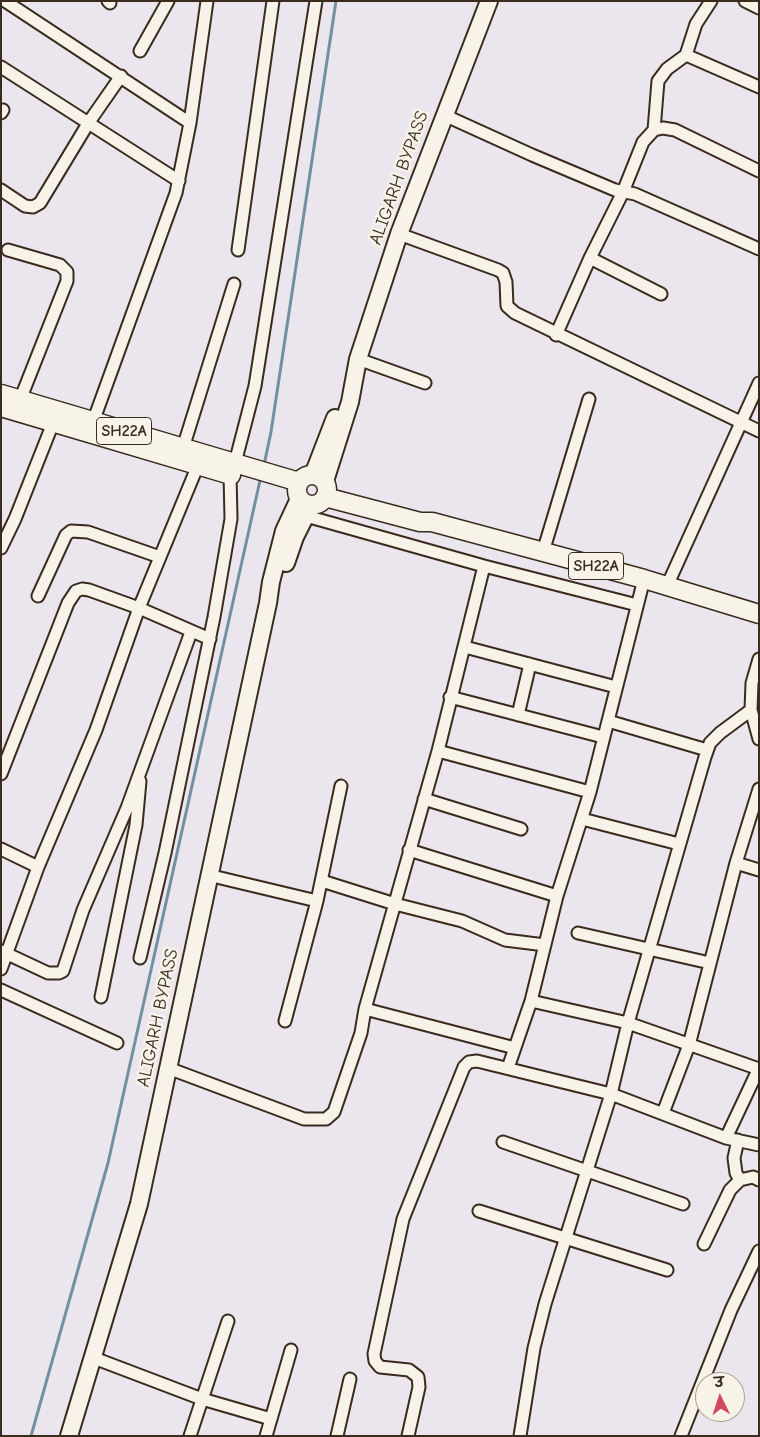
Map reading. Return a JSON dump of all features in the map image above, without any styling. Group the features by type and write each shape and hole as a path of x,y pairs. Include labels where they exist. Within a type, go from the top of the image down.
{"main road":[{"name":"ALIGARH BYPASS","path":"69,1436 139,1204 271,582 284,531 307,491 348,382 357,365 399,234 489,1"},
{"name":"SH22A","path":"1,394 20,400 56,418 198,465 239,471"},
{"name":"SH22A","path":"1,407 56,418 93,422 183,448 239,471 307,491 420,522 432,522 644,579 759,614"}],"street":[{"path":"4,1 190,123"},
{"path":"140,51 168,1"},
{"path":"93,422 179,181 190,123 207,1"},
{"path":"238,250 273,1"},
{"path":"140,958 167,843 210,639 255,386 316,1"},
{"path":"654,130 658,81 667,69 686,55 696,24 710,1"},
{"path":"745,1 759,8"},
{"path":"686,55 759,87"},
{"path":"1,66 179,181"},
{"path":"1,190 26,206 33,207 40,203 89,122 121,76"},
{"path":"444,115 532,155 623,192 635,194 759,249"},
{"path":"556,335 590,258 623,192 643,142 654,130 663,128 675,130 759,170"},
{"path":"399,234 498,270 503,274 506,282 508,306 515,313 556,335 759,431"},
{"path":"8,250 60,265 67,272 67,281 20,400"},
{"path":"590,258 661,294"},
{"path":"183,448 234,284"},
{"path":"357,365 425,383"},
{"path":"667,586 759,383"},
{"path":"543,552 589,399"},
{"path":"1,548 15,519 56,418"},
{"path":"1,970 4,952 96,730 140,608 198,465"},
{"path":"307,491 484,566 637,605"},
{"path":"38,596 66,535 70,531 88,532 160,557"},
{"path":"168,1068 304,1119 326,1119 334,1112 353,1060 365,1009 438,751 484,566"},
{"path":"508,1068 531,1001 557,896 590,792 644,579"},
{"path":"1,774 71,596 82,589 140,608 210,639"},
{"path":"4,952 48,973 59,974 63,971 83,910 141,771 191,632"},
{"path":"465,647 616,687"},
{"path":"759,659 752,683 751,710 759,739"},
{"path":"518,715 530,664"},
{"path":"450,697 603,737"},
{"path":"520,1436 534,1348 611,1094 628,1023 707,750 720,732 751,710"},
{"path":"608,721 707,750"},
{"path":"438,751 590,792"},
{"path":"101,997 136,825 141,771"},
{"path":"285,1021 322,881 341,786"},
{"path":"663,1113 689,1045 736,863 759,789"},
{"path":"424,799 521,829"},
{"path":"582,819 679,844"},
{"path":"1,849 38,868"},
{"path":"409,850 557,896"},
{"path":"736,863 759,870"},
{"path":"208,875 317,901"},
{"path":"322,881 394,904 462,921 504,940 545,945"},
{"path":"578,933 710,963"},
{"path":"1,990 117,1043"},
{"path":"531,1001 628,1023 759,1069 726,1138"},
{"path":"365,1009 515,1048"},
{"path":"408,1436 419,1387 418,1377 409,1370 380,1368 375,1361 374,1354 403,1219 464,1067 469,1062 477,1061 611,1094 726,1138 759,1145"},
{"path":"738,1140 734,1166 740,1180"},
{"path":"503,1142 683,1204"},
{"path":"704,1244 730,1190 740,1180 752,1177 759,1180"},
{"path":"479,1211 668,1270"},
{"path":"681,1436 731,1310 759,1251"},
{"path":"190,1436 228,1320"},
{"path":"266,1436 291,1350"},
{"path":"94,1358 202,1399 271,1419"},
{"path":"337,1436 350,1379"}],"waterway":[{"path":"264,465 271,432 336,1"},
{"path":"31,1436 108,1163 261,476"}]}
